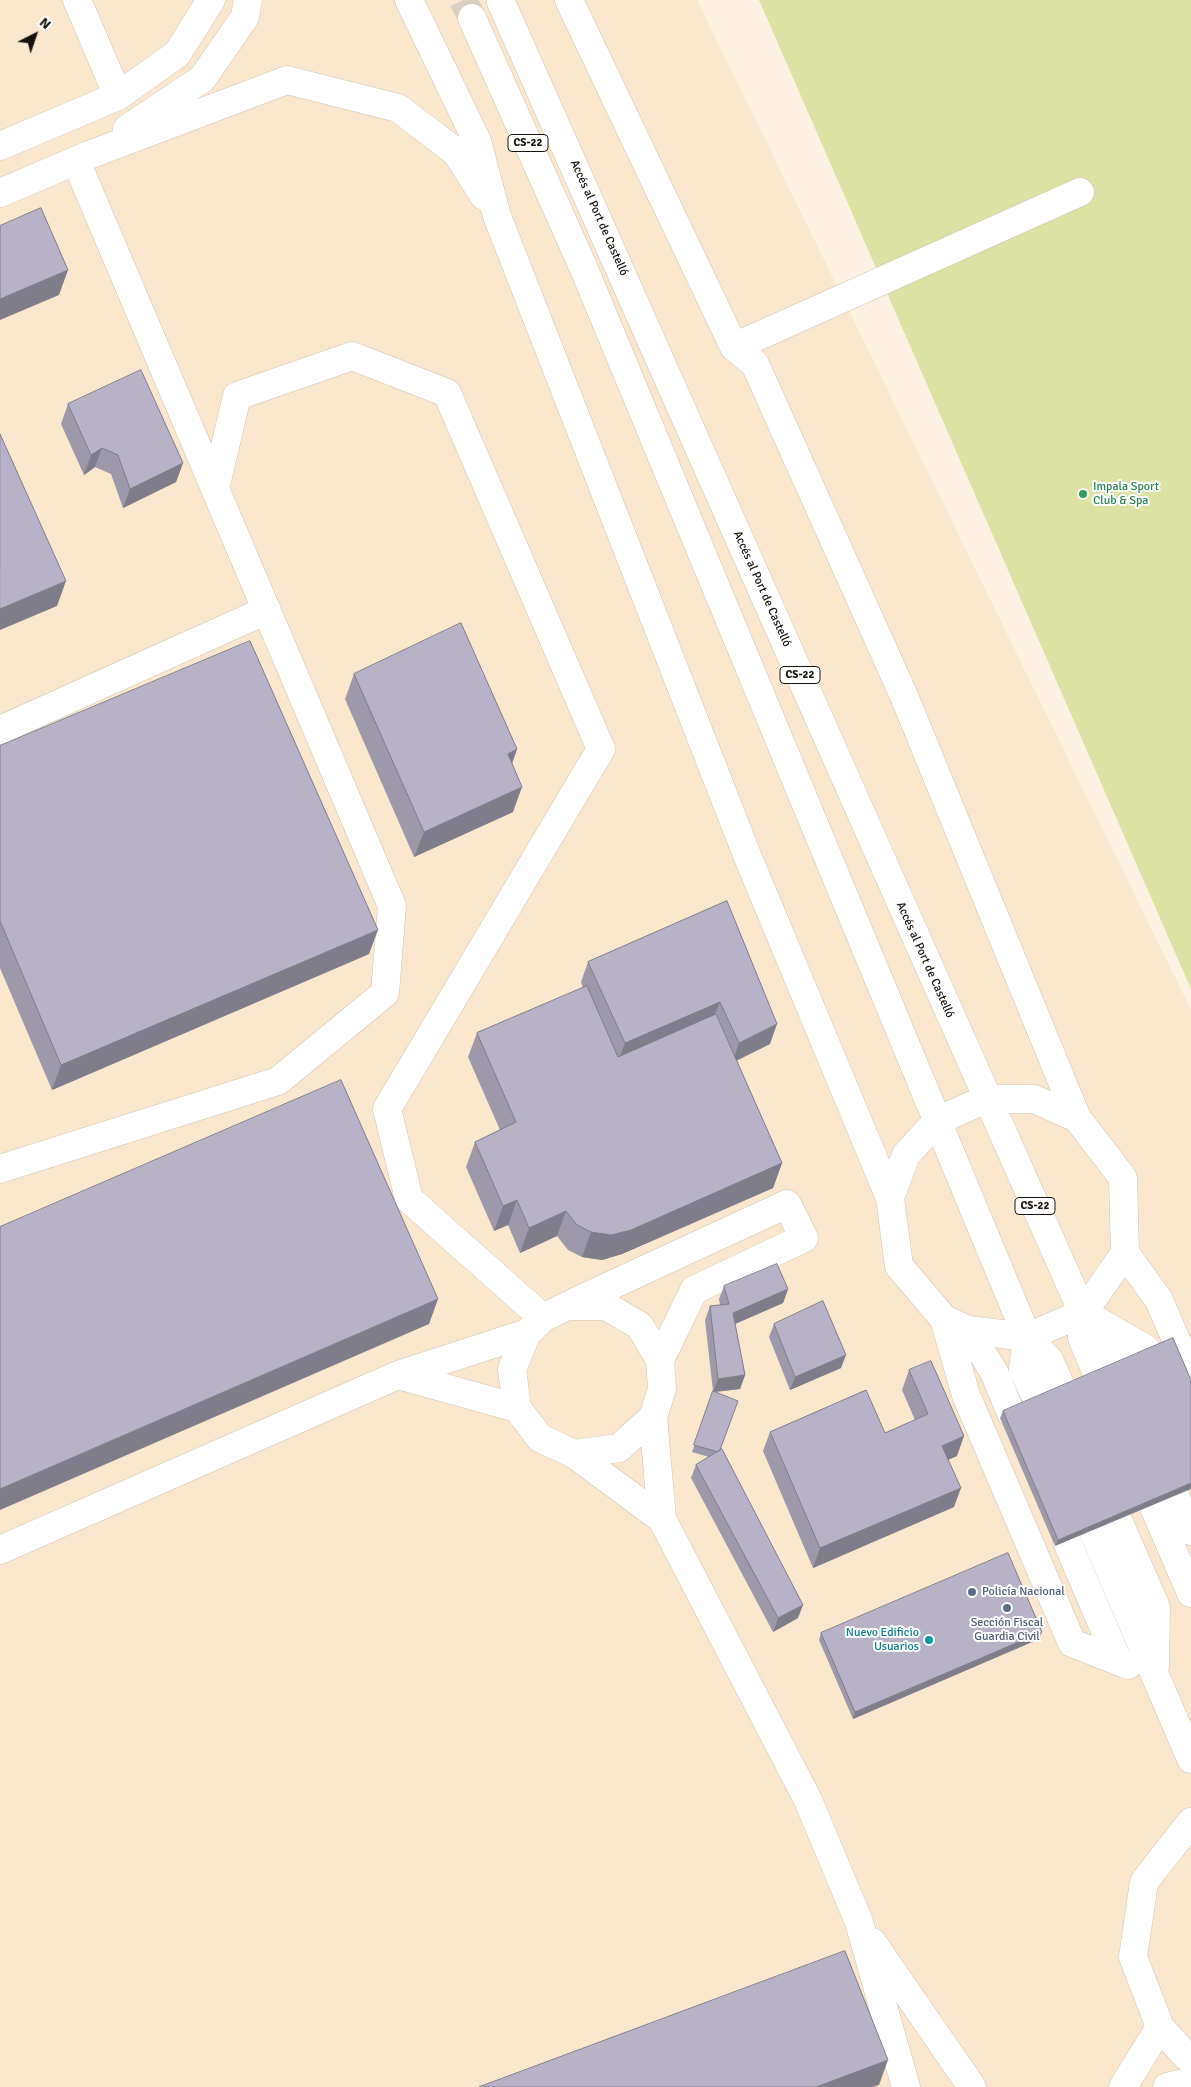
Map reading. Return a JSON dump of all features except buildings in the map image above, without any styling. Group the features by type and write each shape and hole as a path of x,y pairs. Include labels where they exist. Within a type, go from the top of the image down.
{"main road":[{"path":"76,0 118,96"},
{"path":"0,146 118,96 177,54 211,0"},
{"path":"82,158 202,79 245,17 248,0"},
{"path":"409,0 477,141 497,216 747,856 890,1198 899,1266 944,1318 968,1330 1027,1337 1083,1313 1125,1253"},
{"path":"568,0 734,348 755,364 900,687 1077,1118 1123,1178 1125,1253 1159,1300 1191,1375"},
{"name":"Accés al Port de Castelló","path":"501,2 614,251 986,1099 1083,1313"},
{"name":"CS-22","path":"472,18 584,269 1027,1337"},
{"path":"0,193 82,158 287,80 398,108 456,152 497,216"},
{"path":"0,1168 278,1081 385,993 392,906 215,488 82,158"},
{"path":"734,348 1080,192"},
{"path":"215,488 237,396 352,356 447,393 601,749 388,1108 409,1199 535,1326"},
{"path":"0,730 267,610"},
{"path":"890,1198 906,1155 937,1121 986,1099 1034,1099 1077,1118"},
{"path":"0,1550 398,1374 535,1326 567,1306 787,1204 804,1238 694,1290 660,1360"},
{"path":"567,1306 606,1306 615,1311 640,1326 660,1360 662,1389 652,1418 662,1519 808,1800 859,1922 906,2087"},
{"path":"1083,1313 1146,1349 1149,1355"},
{"path":"1083,1313 1082,1338 1109,1372"},
{"path":"944,1318 966,1395 1072,1643 1155,1675"},
{"path":"535,1326 512,1369 517,1408 540,1438 574,1454 662,1519"},
{"path":"968,1330 994,1372 1012,1413"},
{"path":"1027,1337 1049,1360 1063,1391"},
{"path":"1027,1337 1023,1369 1038,1402"},
{"path":"398,1374 517,1408"},
{"path":"574,1454 619,1448 652,1418"},
{"path":"1191,1531 1164,1500 1191,1592"},
{"path":"1118,1520 1156,1607 1155,1675"},
{"path":"1093,1531 1191,1759"},
{"path":"1066,1542 1118,1660"},
{"path":"1191,1823 1144,1882 1133,1957 1160,2027 1184,2054 1191,2058"},
{"path":"859,1922 972,2087"},
{"path":"1123,2087 1160,2027"},
{"path":"1167,2087 1191,2081"}],"shaded area":[{"path":"0,0 697,0 1191,1010 1191,2087 0,2087"}],"green space":[{"name":"Impala Sport Club & Spa","path":"759,0 1191,0 1191,989"}],"tunnel":[{"path":"463,0 472,18"}],"place":[{"name":"Impala Sport Club & Spa","path":"1083,494"},
{"name":"Policía Nacional","path":"972,1592"},
{"name":"Sección Fiscal Guardia Civil","path":"1007,1608"},
{"name":"Nuevo Edificio Usuarios","path":"929,1640"}]}
